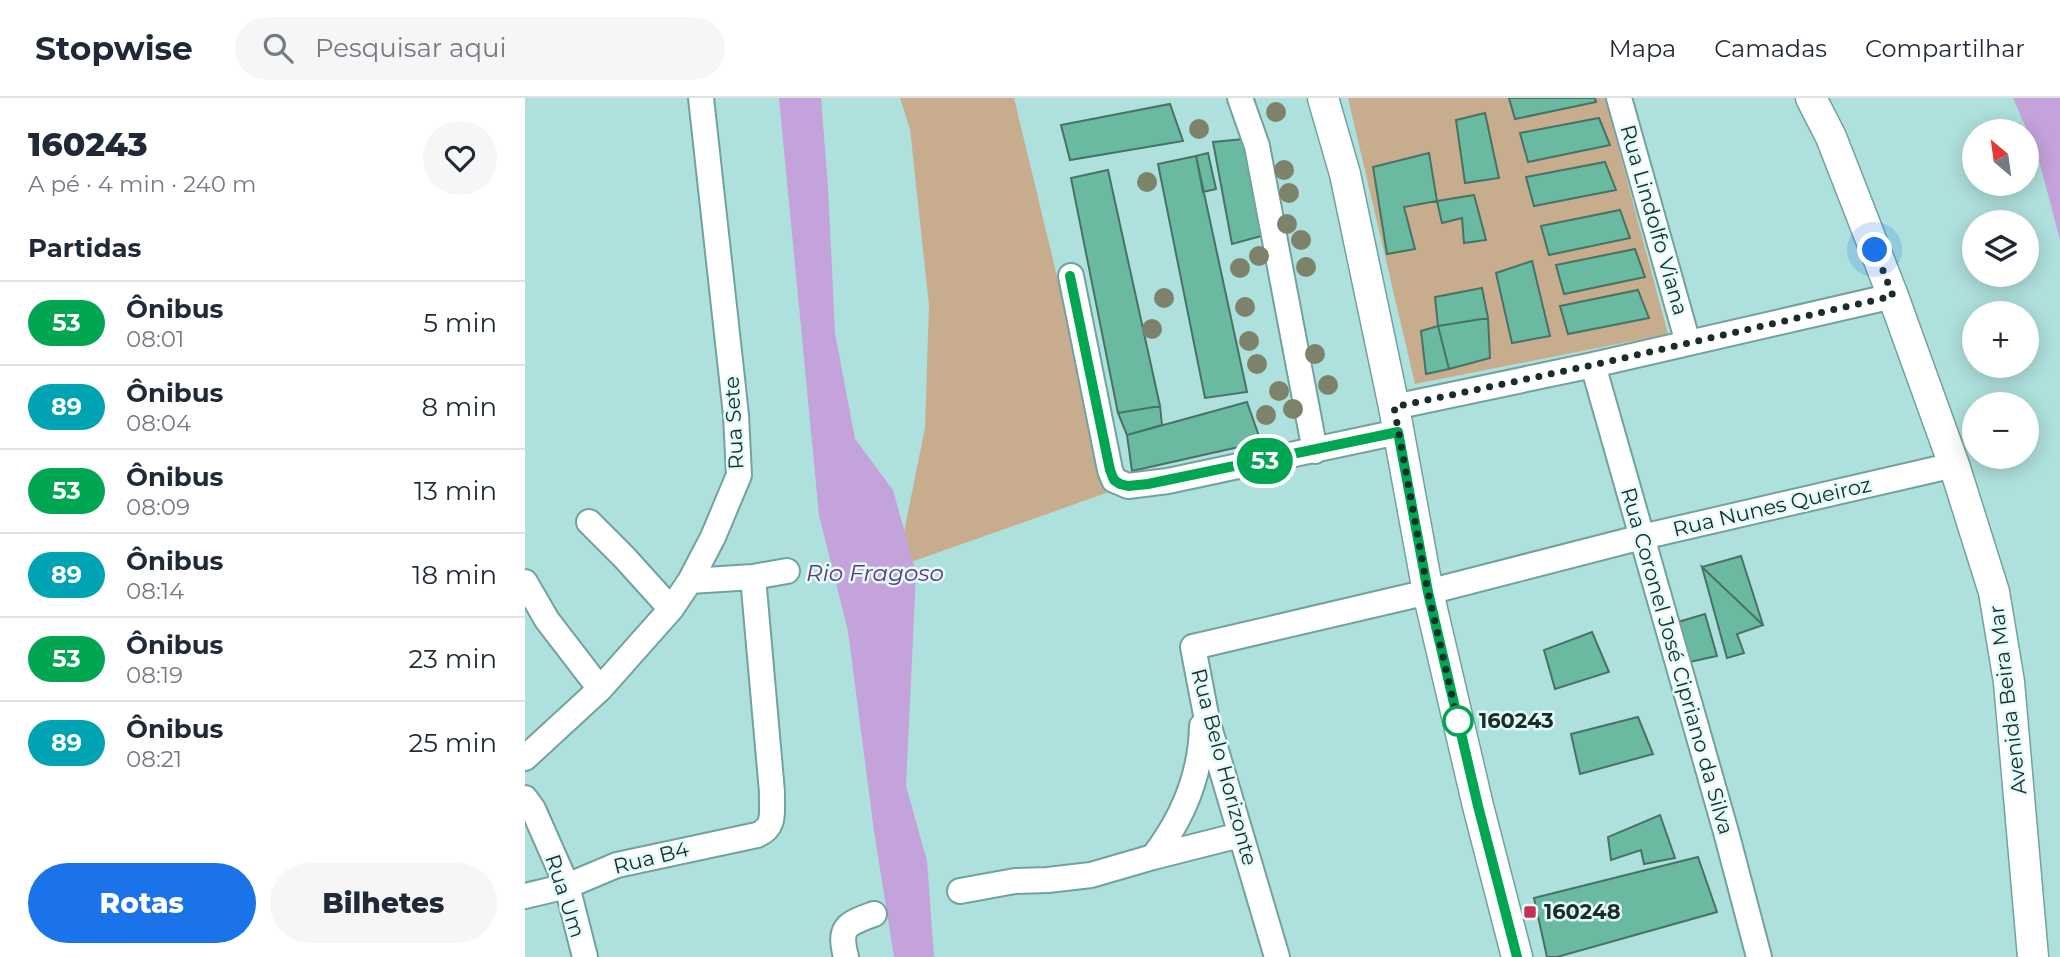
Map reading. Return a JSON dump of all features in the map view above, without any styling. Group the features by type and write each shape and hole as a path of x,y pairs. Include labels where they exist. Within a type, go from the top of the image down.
{"main road":[{"path":"1322,98 1345,174 1396,420 1428,592 1478,806 1517,957"},
{"name":"Avenida Beira Mar","path":"1811,98 1831,137 1893,296 1954,465 1994,592 2007,669 2033,957"}],"street":[{"name":"Rua Sete","path":"525,758 600,689 671,609 690,581 739,475 701,98"},
{"path":"1240,98 1257,146 1315,451"},
{"name":"Rua Lindolfo Viana","path":"1619,98 1688,343"},
{"path":"1070,276 1110,470 1114,480 1128,486 1168,481 1315,451 1396,420 1593,365 1893,296"},
{"name":"Rua Coronel José Cipriano da Silva","path":"1593,365 1759,957"},
{"name":"Rua Nunes Queiroz","path":"1428,592 1642,537 1954,465"},
{"path":"589,522 671,609"},
{"path":"690,581 753,577 787,571"},
{"name":"Rua B4","path":"525,896 567,886 617,865 767,831 771,823 772,792 753,577"},
{"path":"525,582 547,620 600,689"},
{"name":"Rua Belo Horizonte","path":"1277,957 1203,701 1193,647 1428,592"},
{"path":"1153,857 1184,811 1193,785 1200,758 1203,701"},
{"name":"Rua Um","path":"525,798 533,809 567,886 585,957"},
{"path":"960,891 1015,881 1091,875 1240,835"},
{"path":"846,957 843,931 874,914"}],"shaded area":[{"path":"900,98 1014,98 1109,492 897,567 925,428 929,305 910,129"},
{"path":"1348,98 1605,98 1668,334 1415,384"}],"water":[{"name":"Rio Fragoso","path":"779,98 821,98 835,333 855,439 893,490 916,573 906,786 927,861 934,957 894,957 874,831 848,631 819,515"},
{"path":"2013,98 2060,98 2060,240 2039,161 2039,119 2022,119"}],"building":[{"path":"1509,98 1595,98 1596,102 1515,119"},
{"path":"1170,104 1183,141 1070,160 1061,125"},
{"path":"1485,113 1499,178 1465,183 1456,120"},
{"path":"1599,118 1610,145 1528,162 1520,133"},
{"path":"1244,139 1265,235 1232,244 1213,142"},
{"path":"1208,153 1216,189 1203,192 1196,156"},
{"path":"1429,153 1437,201 1404,207 1415,249 1387,254 1373,167"},
{"path":"1196,156 1247,392 1205,398 1158,164"},
{"path":"1605,162 1616,190 1534,206 1526,177"},
{"path":"1108,170 1160,406 1118,413 1071,178"},
{"path":"1474,195 1486,240 1464,243 1462,218 1442,223 1437,201"},
{"path":"1620,210 1630,238 1549,255 1541,226"},
{"path":"1635,249 1645,277 1564,294 1556,265"},
{"path":"1532,261 1550,336 1512,343 1496,273"},
{"path":"1482,288 1488,318 1438,326 1435,297"},
{"path":"1638,290 1649,318 1568,334 1560,306"},
{"path":"1488,318 1490,358 1449,369 1438,326"},
{"path":"1438,326 1449,369 1426,374 1421,331"},
{"path":"1247,402 1261,442 1132,471 1127,435"},
{"path":"1160,406 1162,425 1127,435 1118,413"},
{"path":"1741,556 1763,625 1702,567"},
{"path":"1702,567 1763,625 1737,634 1744,653 1727,658"},
{"path":"1705,614 1717,656 1689,662 1678,622"},
{"path":"1592,632 1609,672 1555,689 1544,650"},
{"path":"1638,717 1653,754 1580,774 1571,734"},
{"path":"1660,815 1675,858 1644,864 1641,850 1611,860 1608,837"},
{"path":"1698,857 1717,912 1557,957 1547,957 1534,898"}],"bus line":[{"name":"53","path":"1070,276 1110,470 1114,480 1120,484 1128,486 1168,481 1398,432 1428,592 1478,806 1517,957"}],"place":[{"name":"160243","path":"1458,721"},
{"name":"160248","path":"1530,912"}],"route":[{"path":"1458,721 1459,726 1428,592 1394,407 1593,365 1893,296 1875,250"}]}
